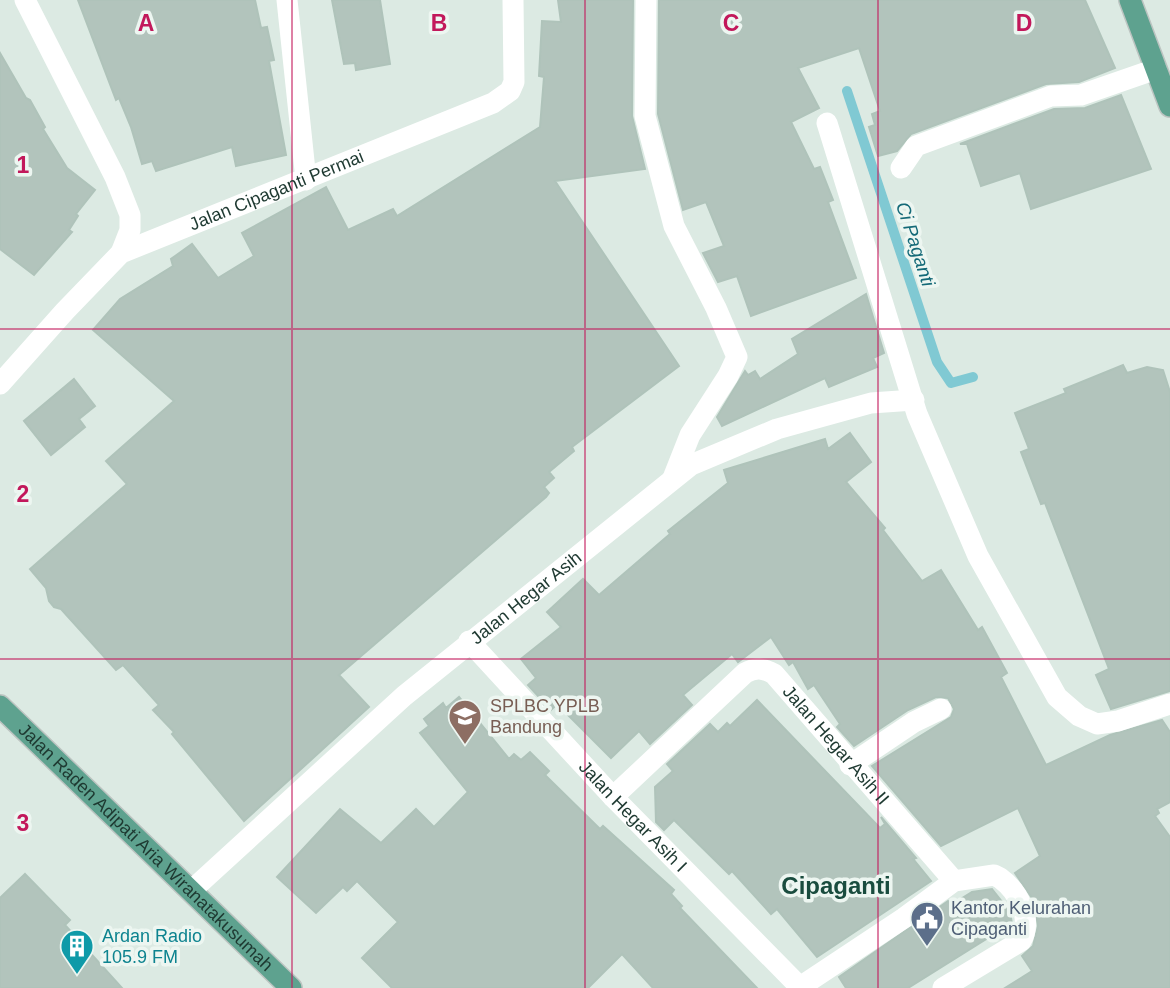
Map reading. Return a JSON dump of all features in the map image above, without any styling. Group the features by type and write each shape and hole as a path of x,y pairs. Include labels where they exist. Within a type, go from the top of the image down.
{"main road":[{"path":"1130,0 1170,106"},
{"name":"Jalan Raden Adipati Aria Wiranatakusumah","path":"0,706 291,988"}],"street":[{"path":"25,0 116,177 130,215 130,230 121,253"},
{"path":"287,0 306,180"},
{"name":"Jalan Cipaganti Permai","path":"0,384 65,310 121,253 494,103 510,91 514,82 513,0"},
{"path":"646,0 645,116 674,226 716,308 737,357 690,435 672,480"},
{"path":"901,168 916,146 1051,96 1081,94 1156,69"},
{"path":"827,123 914,400 978,556 1057,698 1079,716 1097,724 1118,721 1170,704"},
{"name":"Jalan Hegar Asih","path":"192,890 469,641 691,465 777,429 871,403 914,400"},
{"name":"Jalan Hegar Asih I","path":"469,641 613,797 800,988"},
{"name":"Jalan Hegar Asih II","path":"613,797 745,673 755,668 774,674 850,765 954,881"},
{"path":"850,765 914,722 941,709"},
{"path":"800,988 954,881 994,875 1000,878 1027,917 1021,941 943,988"}],"building":[{"path":"78,0 255,0 261,28 267,27 274,60 269,61 286,155 236,166 232,147 156,171 152,161 142,164 131,127 119,98 116,100"},
{"path":"332,0 380,0 390,64 356,70 355,63 344,64"},
{"path":"558,0 633,0 632,116 645,169 555,181 679,366 572,447 574,451 549,472 554,478 544,487 549,493 546,497 339,675 369,707 244,821 172,734 174,732 153,710 159,705 123,665 116,670 61,609 54,607 49,601 46,588 30,569 127,484 106,461 174,401 93,330 120,299 173,266 171,259 192,244 218,278 254,256 242,233 326,187 348,230 393,209 397,216 540,127 544,77 539,76 542,21 561,22"},
{"path":"659,0 1085,0 1115,68 1079,82 1046,84 911,134 897,151 878,156 869,127 875,125 872,114 880,111 859,48 798,68 819,108 791,122 814,169 820,167 833,200 828,202 856,278 751,316 737,276 718,282 703,253 724,246 706,202 683,210 658,114"},
{"path":"0,53 26,98 30,100 45,127 43,129 67,168 95,190 76,214 78,216 69,230 72,232 34,275 0,249"},
{"path":"1121,95 1151,169 1031,209 1020,173 981,186 967,144 960,144 1054,109 1085,108"},
{"path":"866,294 884,353 873,358 877,367 829,387 825,378 722,426 717,417 745,371 748,375 755,371 760,379 798,354 792,339"},
{"path":"1123,365 1127,373 1147,367 1163,370 1170,392 1170,691 1111,709 1096,675 1109,669 1045,503 1041,504 1021,452 1029,449 1015,413 1066,393 1064,389"},
{"path":"74,379 95,406 79,419 85,427 51,455 24,421"},
{"path":"850,433 871,462 846,482 885,528 883,530 922,581 941,570 978,630 982,627 1007,673 1001,677 1046,765 1110,735 1162,720 1170,732 1170,802 1157,809 1159,813 1155,816 1170,837 1170,988 1005,988 1032,971 1022,956 1033,946 1038,926 1034,901 1015,873 1040,856 1018,808 941,846 872,766 951,717 954,709 948,698 936,697 908,710 854,746 837,727 840,724 814,685 808,689 793,662 789,665 771,637 738,662 732,654 683,695 692,705 650,744 639,731 611,758 557,704 551,710 528,685 536,678 521,659 561,627 547,612 583,579 599,595 670,534 668,531 728,483 724,470 825,439 828,449"},
{"path":"459,697 509,759 514,754 521,760 530,752 549,771 545,775 600,829 603,826 674,890 671,894 682,906 680,908 757,988 653,988 622,954 588,988 392,988 362,958 398,922 357,881 347,891 343,887 316,913 277,877 340,809 381,843 416,809 434,827 468,792 420,733 429,726 424,719 443,703 446,708"},
{"path":"757,700 880,828 885,824 881,817 916,858 913,859 931,881 817,957 777,909 771,914 732,871 729,874 674,820 664,830 656,822 655,787 673,771 667,764 710,724 718,732 727,723 730,726"},
{"path":"25,874 70,920 65,925 122,988 0,988 0,898"},
{"name":"Kantor Kelurahan Cipaganti","path":"992,889 1010,912 1012,924 1008,934 1004,928 908,988 846,988 839,977 948,901 951,905 972,892"}],"waterway":[{"name":"Ci Paganti","path":"847,91 937,362 951,383 973,377"}],"place":[{"name":"SPLBC YPLB Bandung","path":"465,746"},
{"name":"Kantor Kelurahan Cipaganti","path":"927,948"},
{"name":"Ardan Radio 105.9 FM","path":"77,976"}],"district":[{"name":"Cipaganti","path":"836,886"}]}
